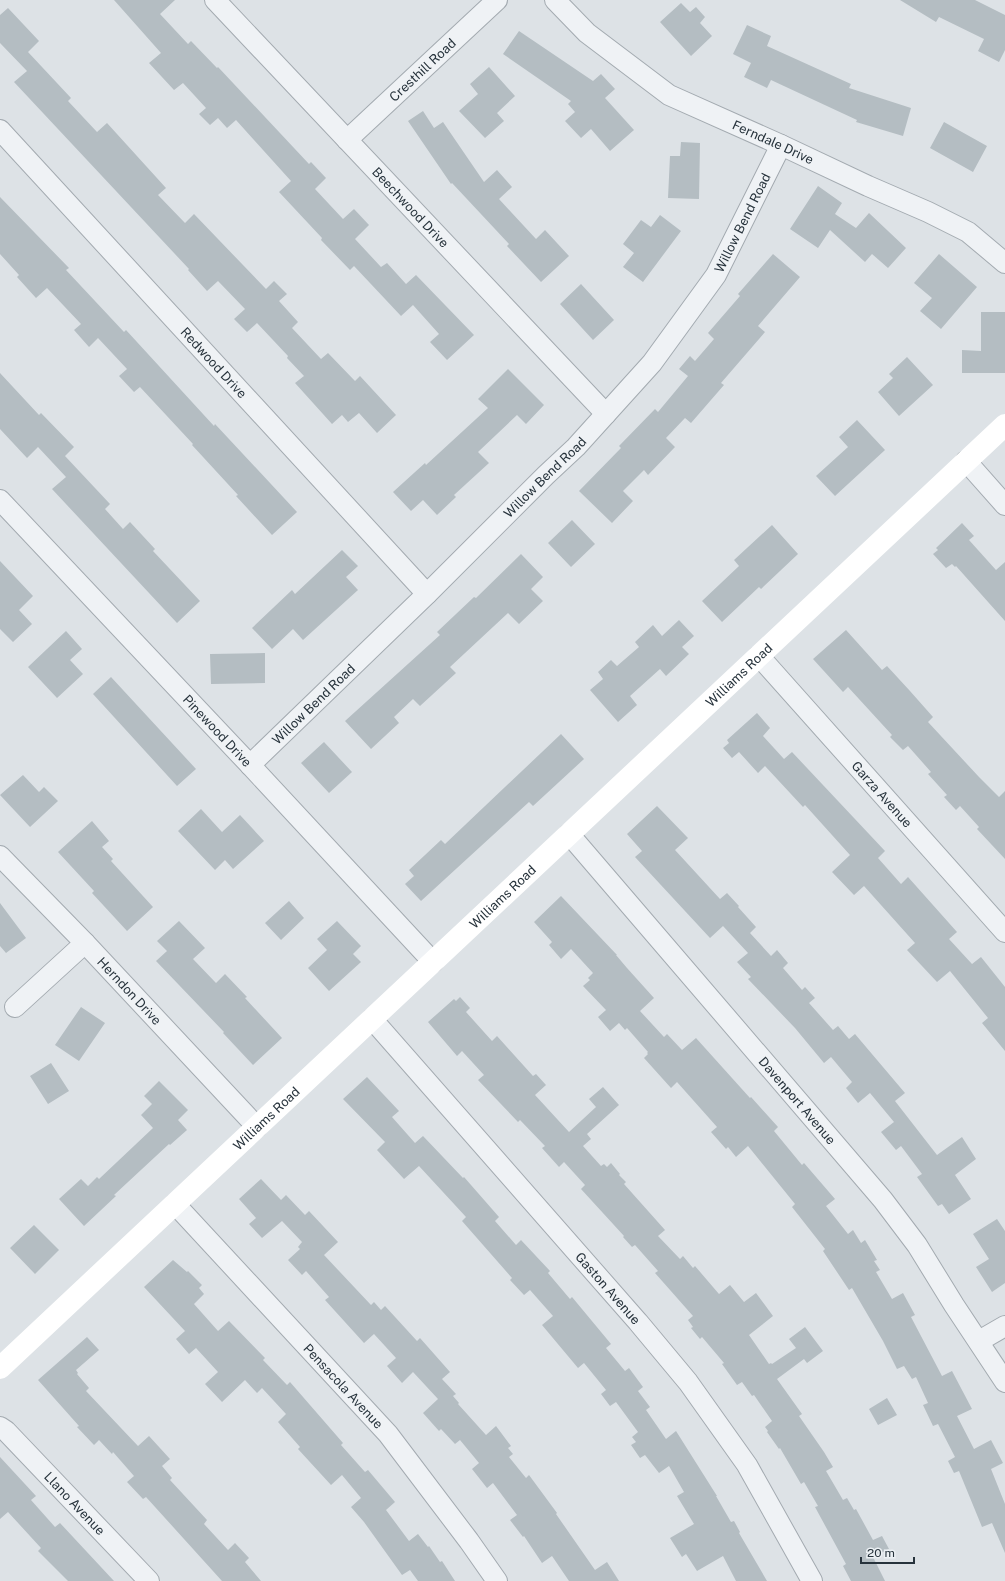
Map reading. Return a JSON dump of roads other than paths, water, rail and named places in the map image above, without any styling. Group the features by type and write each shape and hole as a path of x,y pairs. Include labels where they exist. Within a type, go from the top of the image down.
{"street":[{"name":"Beechwood Drive","path":"215,0 606,414"},
{"name":"Cresthill Road","path":"347,140 497,0"},
{"name":"Ferndale Drive","path":"555,0 587,33 670,95 928,212 968,232 1005,263"},
{"name":"Redwood Drive","path":"0,130 427,594"},
{"name":"Willow Bend Road","path":"250,765 576,447 652,364 716,275 781,145"},
{"name":"Williams Road","path":"0,1368 1005,425"},
{"path":"966,461 1005,505"},
{"name":"Pinewood Drive","path":"0,500 250,765 432,962"},
{"name":"Garza Avenue","path":"759,656 1005,932"},
{"name":"Davenport Avenue","path":"569,834 883,1200 917,1245 1005,1382"},
{"name":"Herndon Drive","path":"0,856 85,943 257,1127"},
{"path":"15,1007 85,943"},
{"name":"Gaston Avenue","path":"372,1019 638,1322 688,1382 747,1465 812,1581"},
{"name":"Pensacola Avenue","path":"175,1204 388,1434 469,1541 497,1581"},
{"path":"979,1341 1005,1326"},
{"name":"Llano Avenue","path":"0,1427 6,1431 149,1581"}]}
